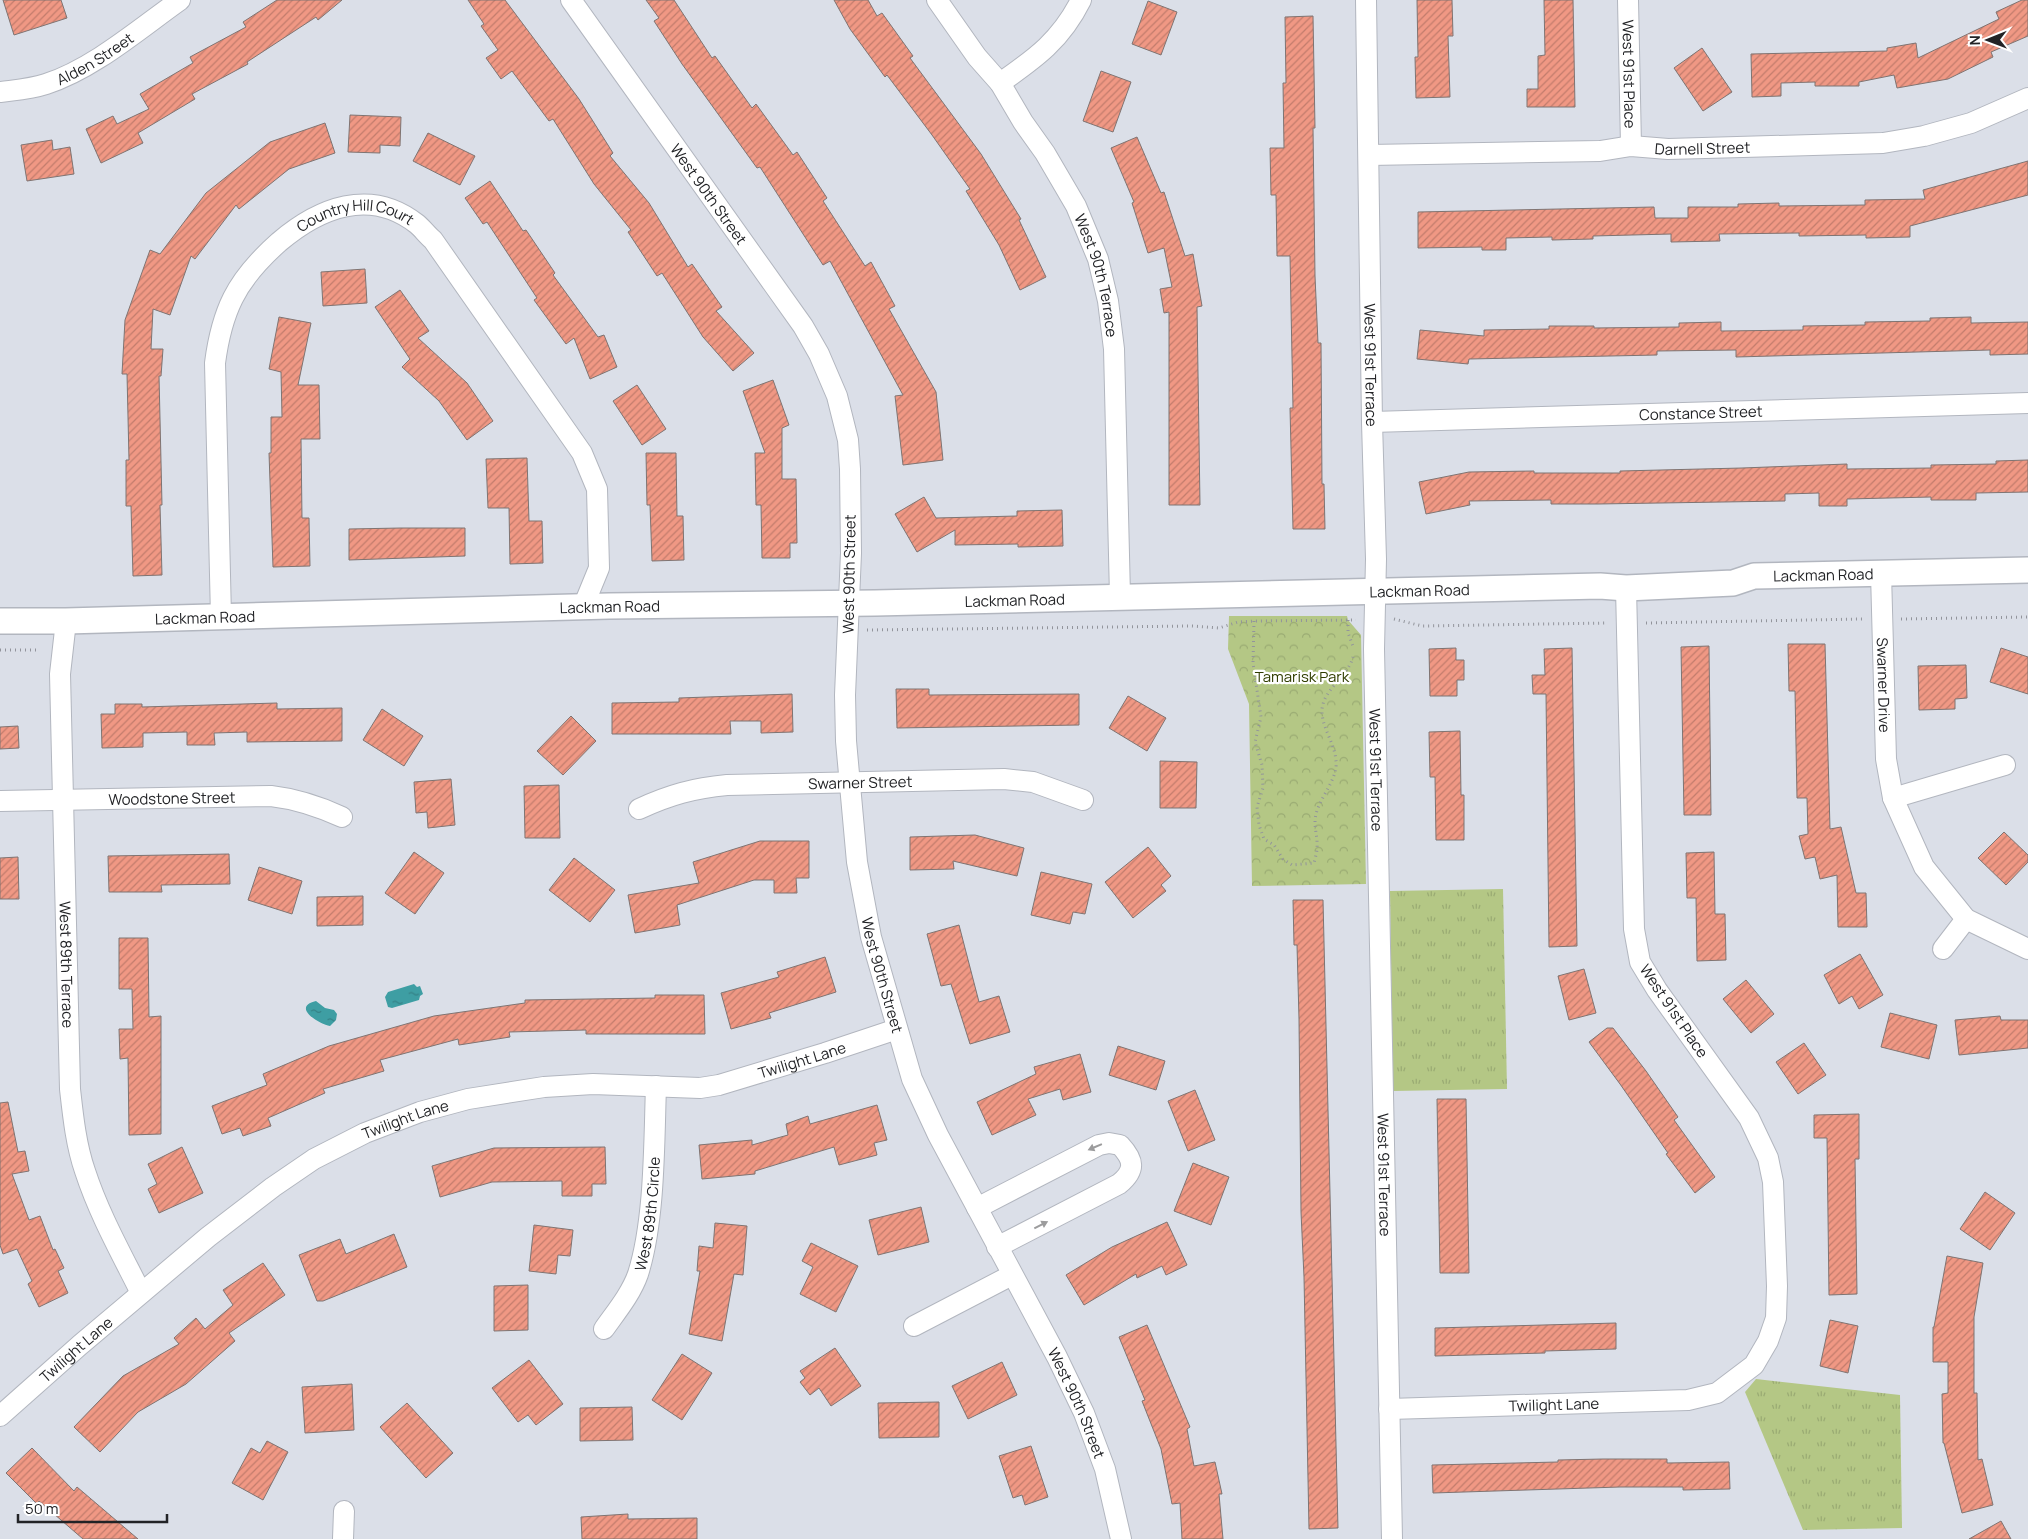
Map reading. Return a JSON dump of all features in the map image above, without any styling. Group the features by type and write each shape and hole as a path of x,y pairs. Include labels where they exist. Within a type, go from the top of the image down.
{"main road":[{"name":"Lackman Road","path":"0,622 582,607 850,603 1600,586 1626,588 1733,583 1754,576 2028,570"}],"street":[{"name":"Alden Street","path":"0,92 27,89 63,78 102,55 180,0"},
{"name":"West 90th Street","path":"572,0 803,326 819,354 837,396 848,440 850,469 850,603 846,695 848,782 857,862 871,937 912,1079 938,1135 1056,1356 1084,1413 1105,1469 1121,1539"},
{"name":"West 90th Terrace","path":"937,0 977,57 1000,84 1045,153 1076,206 1098,259 1108,301 1114,348 1120,596"},
{"path":"1000,84 1043,53 1067,24 1081,0"},
{"name":"West 91st Terrace","path":"1366,0 1372,422 1376,558 1374,649 1392,1539"},
{"name":"West 91st Place","path":"1628,0 1631,146"},
{"name":"Darnell Street","path":"1369,155 1600,151 1631,146 1678,149 1883,143 1924,136 1971,123 2028,98"},
{"name":"Country Hill Court","path":"221,616 216,363 222,327 243,281 262,258 288,235 320,214 342,206 370,205 393,210 416,224 433,240 582,453 597,489 599,568 582,607"},
{"name":"Constance Street","path":"1372,422 2028,403"},
{"name":"Swarner Drive","path":"1881,573 1886,759 1893,798 1924,867 1966,919 2028,948"},
{"name":"West 91st Place","path":"1626,588 1634,929 1640,962 1657,990 1749,1118 1768,1158 1774,1182 1776,1318 1768,1341 1754,1366 1717,1393"},
{"name":"West 89th Terrace","path":"66,621 60,674 70,1089 74,1128 85,1170 97,1203 140,1293"},
{"path":"1893,798 2005,765"},
{"name":"Swarner Street","path":"639,809 665,797 700,788 848,782 1004,779 1033,782 1083,800"},
{"name":"Woodstone Street","path":"0,801 271,796 295,799 321,807 342,817"},
{"path":"1943,949 1966,919"},
{"name":"Twilight Lane","path":"0,1416 140,1293 208,1237 273,1187 314,1159 365,1133 420,1112 468,1099 544,1087 593,1084 700,1088 719,1085 817,1056 897,1029"},
{"name":"West 89th Circle","path":"604,1330 628,1295 637,1274 644,1246 650,1197 656,1086"},
{"path":"976,1208 1099,1144 1120,1145 1132,1161 1128,1177 1119,1184 997,1247"},
{"path":"914,1326 1012,1274"},
{"name":"Twilight Lane","path":"1389,1408 1688,1400 1717,1393"},
{"path":"343,1539 344,1511"}],"path":[{"path":"1392,619 1422,626 2028,616"},
{"path":"867,630 1192,626 1219,628 1238,622 1254,621 1348,620 1348,632 1355,652 1351,665 1328,695 1322,709 1336,761 1334,773 1316,813 1317,848 1314,863 1292,865 1283,859 1274,845 1264,839 1259,825 1257,807 1263,788 1262,765 1255,742 1261,717 1253,663 1254,621"},
{"path":"0,650 38,650"}],"green space":[{"name":"Tamarisk Park","path":"1229,616 1347,616 1348,620 1361,635 1366,884 1252,886 1249,704 1228,649"},
{"path":"1503,889 1507,1089 1393,1091 1390,891"},
{"path":"1756,1379 1900,1395 1902,1528 1803,1530 1745,1392"}],"water":[{"path":"414,984 417,987 420,986 423,994 419,1000 392,1008 388,1007 385,997 388,992"},
{"path":"316,1001 325,1008 334,1010 337,1014 336,1020 330,1026 314,1019 307,1011 306,1007"}],"building":[{"path":"3,0 61,0 67,18 14,35"},
{"path":"277,0 342,0 318,20 316,17 247,62 248,64 192,94 195,99 138,133 143,143 101,163 86,129 113,116 117,124 149,109 140,94 193,63 190,57 246,27 243,22"},
{"path":"468,0 505,0 579,99 613,153 610,156 649,203 688,267 692,264 722,307 716,311 754,353 733,371 703,337 662,273 657,276 628,232 631,230 594,184 553,119 549,121 512,71 501,79 486,58 498,50 481,26 484,24"},
{"path":"646,0 674,0 712,58 715,56 752,108 756,104 793,155 797,152 827,198 823,201 865,266 871,262 895,306 889,309 936,392 943,460 903,465 895,396 903,395 830,261 823,265 760,167 757,168 682,64 654,21 659,18"},
{"path":"834,0 868,0 877,16 882,13 913,56 910,58 981,154 1021,219 1019,220 1046,277 1020,290 999,245 966,191 970,189 887,75 885,77 850,29"},
{"path":"1417,0 1452,0 1453,36 1448,36 1450,97 1416,98 1415,57 1418,57"},
{"path":"1544,0 1573,0 1575,107 1527,107 1527,89 1538,89 1538,56 1545,55"},
{"path":"2022,0 2028,0 2028,36 1991,52 1993,57 1948,79 1897,88 1894,75 1859,82 1859,86 1815,86 1815,82 1781,83 1781,96 1752,97 1751,54 1887,51 1887,48 1916,43 1918,58 1999,19 1996,12"},
{"path":"1148,1 1177,12 1161,55 1132,44"},
{"path":"1313,16 1315,276 1318,343 1321,343 1322,484 1324,484 1325,529 1293,529 1290,408 1293,408 1290,256 1277,256 1276,195 1271,195 1270,148 1284,148 1283,83 1286,83 1285,17"},
{"path":"1702,48 1732,92 1703,111 1674,68"},
{"path":"1101,71 1131,82 1113,132 1083,121"},
{"path":"350,115 401,117 400,146 380,145 380,153 348,152"},
{"path":"325,123 335,153 289,169 239,209 236,205 195,259 191,256 170,315 153,309 151,349 163,349 161,376 159,376 162,575 133,576 131,506 126,506 126,460 129,460 127,374 122,374 125,320 150,250 160,254 206,193 270,142"},
{"path":"428,133 475,156 460,185 413,161"},
{"path":"1137,137 1161,193 1164,192 1185,256 1193,254 1202,306 1197,307 1200,505 1169,505 1169,312 1164,313 1160,289 1172,287 1164,248 1148,253 1132,203 1134,202 1111,148"},
{"path":"52,140 53,150 70,147 74,174 27,181 21,145"},
{"path":"2028,161 2028,195 1910,226 1910,237 1866,238 1866,235 1799,236 1799,233 1719,234 1720,241 1671,242 1671,234 1593,236 1593,239 1552,240 1552,237 1506,238 1506,250 1482,250 1482,247 1418,248 1418,212 1654,207 1655,218 1688,218 1688,207 1738,207 1738,204 1779,203 1779,206 1865,205 1865,200 1925,199 1923,190"},
{"path":"490,181 523,231 526,230 555,273 553,275 598,337 604,335 617,367 590,379 574,338 566,344 534,300 537,298 487,222 483,224 465,198"},
{"path":"365,269 367,303 323,306 321,272"},
{"path":"400,290 429,331 418,338 467,383 493,421 467,440 439,401 402,367 410,359 375,307"},
{"path":"279,317 311,323 298,385 319,385 320,439 301,439 302,518 309,518 310,566 273,567 269,453 271,453 271,417 282,417 281,372 269,369"},
{"path":"1971,317 1971,323 2028,322 2028,354 1990,355 1990,350 1736,357 1736,350 1657,351 1657,355 1469,359 1468,364 1417,359 1420,330 1484,336 1484,330 1549,329 1549,326 1594,326 1594,328 1679,327 1679,323 1721,322 1721,331 1803,330 1803,326 1865,325 1865,322 1930,321 1930,318"},
{"path":"773,380 789,425 782,428 782,479 796,479 797,543 790,543 790,558 762,558 761,505 756,505 755,453 765,453 743,391"},
{"path":"637,385 666,429 642,445 613,401"},
{"path":"646,453 676,453 677,516 683,516 684,560 652,561 650,505 647,505"},
{"path":"527,458 529,521 542,521 543,563 510,564 509,508 488,508 486,459"},
{"path":"2028,460 2028,492 1976,493 1976,500 1931,500 1931,497 1847,499 1847,506 1819,506 1819,493 1785,494 1785,501 1551,504 1551,500 1469,501 1470,505 1426,514 1419,482 1469,472 1620,473 1620,471 1847,464 1847,469 1931,468 1931,465 1996,464 1996,461"},
{"path":"924,497 936,518 1017,516 1017,511 1062,510 1063,546 1018,547 1018,544 955,545 955,530 917,552 895,514"},
{"path":"465,528 465,556 349,560 349,529"},
{"path":"1788,644 1825,644 1830,829 1841,827 1856,893 1866,893 1867,927 1838,927 1837,875 1820,879 1815,857 1805,859 1799,836 1808,834 1807,798 1797,798 1795,691 1789,691"},
{"path":"1709,646 1711,815 1684,815 1681,647"},
{"path":"1456,648 1456,660 1464,660 1464,680 1457,680 1457,696 1430,696 1429,649"},
{"path":"1572,648 1577,946 1549,947 1546,694 1533,694 1532,675 1545,675 1544,649"},
{"path":"2001,648 2028,657 2028,694 1990,682"},
{"path":"1966,665 1967,698 1955,699 1955,709 1919,710 1918,666"},
{"path":"896,689 929,689 929,695 1079,694 1079,725 897,728"},
{"path":"792,694 793,732 761,733 761,721 730,721 731,734 612,734 612,703 679,702 679,698"},
{"path":"1128,696 1166,718 1147,751 1109,728"},
{"path":"277,703 277,709 342,708 342,741 247,742 247,732 214,733 215,745 187,745 187,732 143,733 143,747 102,748 101,714 115,714 115,704 142,704 142,707"},
{"path":"382,709 423,736 404,766 363,740"},
{"path":"571,716 596,741 563,775 537,751"},
{"path":"18,726 19,748 0,749 0,727"},
{"path":"1460,731 1461,795 1464,795 1464,840 1436,840 1435,777 1430,777 1429,732"},
{"path":"1160,761 1197,762 1196,808 1160,808"},
{"path":"451,779 455,825 428,828 427,812 416,813 414,782"},
{"path":"559,785 560,838 525,838 524,786"},
{"path":"2004,832 2028,855 2028,862 2006,885 1978,858"},
{"path":"975,835 1024,848 1017,876 953,861 954,869 910,870 910,837"},
{"path":"760,841 809,841 809,878 796,878 797,893 774,893 774,880 754,880 677,905 680,925 635,933 628,895 699,883 693,862"},
{"path":"1148,847 1171,876 1161,885 1166,891 1133,918 1105,882"},
{"path":"414,852 444,873 415,914 385,893"},
{"path":"1714,852 1715,914 1725,914 1726,960 1697,961 1696,898 1687,898 1686,853"},
{"path":"229,854 230,884 161,885 162,892 109,892 108,856"},
{"path":"18,857 19,899 0,899 0,858"},
{"path":"574,858 615,890 590,922 549,890"},
{"path":"259,867 302,881 292,914 248,900"},
{"path":"1041,872 1092,884 1085,914 1073,912 1070,924 1031,915"},
{"path":"363,896 363,925 317,926 317,897"},
{"path":"1293,900 1323,900 1338,1528 1309,1529 1301,1212 1299,1019 1297,945 1294,945"},
{"path":"959,925 979,1002 999,996 1010,1032 970,1044 951,984 941,986 927,934"},
{"path":"119,938 148,938 149,1017 161,1016 161,1134 129,1135 128,1058 120,1059 119,1029 133,1029 132,989 119,989"},
{"path":"1860,954 1883,995 1859,1009 1852,996 1839,1004 1824,975"},
{"path":"825,957 836,992 769,1013 771,1018 731,1029 721,993 779,977 777,972"},
{"path":"1584,969 1596,1013 1569,1020 1558,976"},
{"path":"1746,980 1774,1014 1751,1033 1723,999"},
{"path":"655,995 704,995 705,1034 586,1034 586,1030 509,1032 510,1037 459,1045 458,1039 380,1060 384,1071 323,1089 325,1093 268,1118 271,1126 243,1136 240,1128 222,1134 212,1106 267,1085 263,1074 329,1046 434,1016 525,1003 525,1000 655,998"},
{"path":"1890,1013 1937,1025 1929,1059 1881,1047"},
{"path":"2000,1016 2001,1020 2028,1020 2028,1048 1959,1055 1955,1020"},
{"path":"1607,1028 1613,1028 1646,1071 1678,1117 1674,1120 1715,1177 1695,1193 1589,1042"},
{"path":"1804,1043 1826,1075 1798,1094 1776,1062"},
{"path":"1118,1046 1165,1061 1156,1090 1109,1075"},
{"path":"1080,1054 1091,1092 1063,1100 1060,1089 1028,1099 1036,1115 992,1135 977,1102 1036,1074 1034,1067"},
{"path":"1195,1090 1215,1140 1188,1151 1168,1101"},
{"path":"1437,1099 1466,1099 1469,1273 1440,1273"},
{"path":"8,1102 18,1152 25,1151 29,1171 12,1174 29,1220 40,1216 53,1250 55,1249 64,1268 58,1271 68,1293 39,1307 28,1284 32,1281 17,1249 3,1254 0,1245 0,1103"},
{"path":"877,1105 887,1140 874,1143 877,1155 839,1165 834,1147 755,1171 755,1174 702,1179 699,1145 752,1140 752,1145 788,1135 786,1124 808,1116 810,1124"},
{"path":"1859,1114 1859,1159 1855,1159 1857,1294 1829,1295 1827,1138 1814,1138 1814,1115"},
{"path":"182,1147 203,1193 159,1213 148,1189 157,1184 148,1164"},
{"path":"605,1147 606,1184 592,1184 592,1196 562,1196 562,1181 492,1182 440,1197 432,1166 494,1148"},
{"path":"1193,1163 1229,1177 1211,1225 1174,1211"},
{"path":"1985,1192 2015,1213 1990,1250 1960,1229"},
{"path":"921,1207 929,1242 878,1255 869,1220"},
{"path":"1167,1222 1187,1265 1166,1275 1162,1266 1137,1278 1136,1274 1084,1305 1066,1275 1112,1247"},
{"path":"715,1223 747,1226 743,1275 734,1274 722,1341 689,1334 700,1271 697,1271 699,1246 713,1248"},
{"path":"534,1225 573,1230 570,1256 558,1255 556,1274 529,1271"},
{"path":"394,1234 407,1267 323,1301 317,1301 299,1255 340,1239 346,1254"},
{"path":"811,1243 858,1266 836,1312 800,1294 813,1267 802,1261"},
{"path":"1947,1256 1983,1263 1974,1317 1974,1393 1977,1393 1978,1460 1982,1459 1993,1505 1962,1513 1943,1443 1942,1394 1948,1393 1948,1362 1933,1362 1933,1327"},
{"path":"263,1263 285,1295 229,1333 235,1341 186,1384 138,1412 100,1452 74,1427 123,1376 179,1344 174,1338 196,1318 205,1329 233,1305 223,1290"},
{"path":"528,1285 528,1330 494,1331 494,1286"},
{"path":"1830,1320 1858,1326 1848,1373 1820,1366"},
{"path":"1616,1323 1616,1349 1435,1356 1435,1328"},
{"path":"1147,1325 1190,1427 1187,1429 1194,1466 1215,1462 1222,1494 1219,1494 1223,1539 1182,1539 1180,1503 1172,1504 1161,1449 1142,1401 1145,1400 1119,1337"},
{"path":"835,1348 861,1386 831,1406 819,1388 810,1395 800,1382 805,1378 800,1371"},
{"path":"682,1354 712,1373 682,1420 652,1400"},
{"path":"529,1360 563,1404 536,1425 528,1415 518,1422 492,1388"},
{"path":"1002,1362 1017,1395 968,1419 952,1386"},
{"path":"352,1384 354,1430 305,1433 302,1387"},
{"path":"939,1402 939,1437 879,1438 878,1403"},
{"path":"407,1403 453,1453 426,1478 380,1427"},
{"path":"632,1407 633,1440 580,1441 580,1408"},
{"path":"267,1441 288,1452 263,1500 232,1483 251,1448 260,1453"},
{"path":"1031,1446 1048,1497 1025,1505 1022,1495 1013,1498 999,1456"},
{"path":"32,1448 74,1491 77,1487 138,1539 83,1539 39,1501 37,1504 6,1473"},
{"path":"1603,1459 1667,1459 1667,1463 1729,1462 1730,1489 1683,1490 1683,1487 1620,1487 1433,1493 1432,1465"},
{"path":"628,1514 628,1519 697,1518 697,1539 582,1539 581,1517"},
{"path":"2001,1521 2011,1539 1969,1539"}]}
